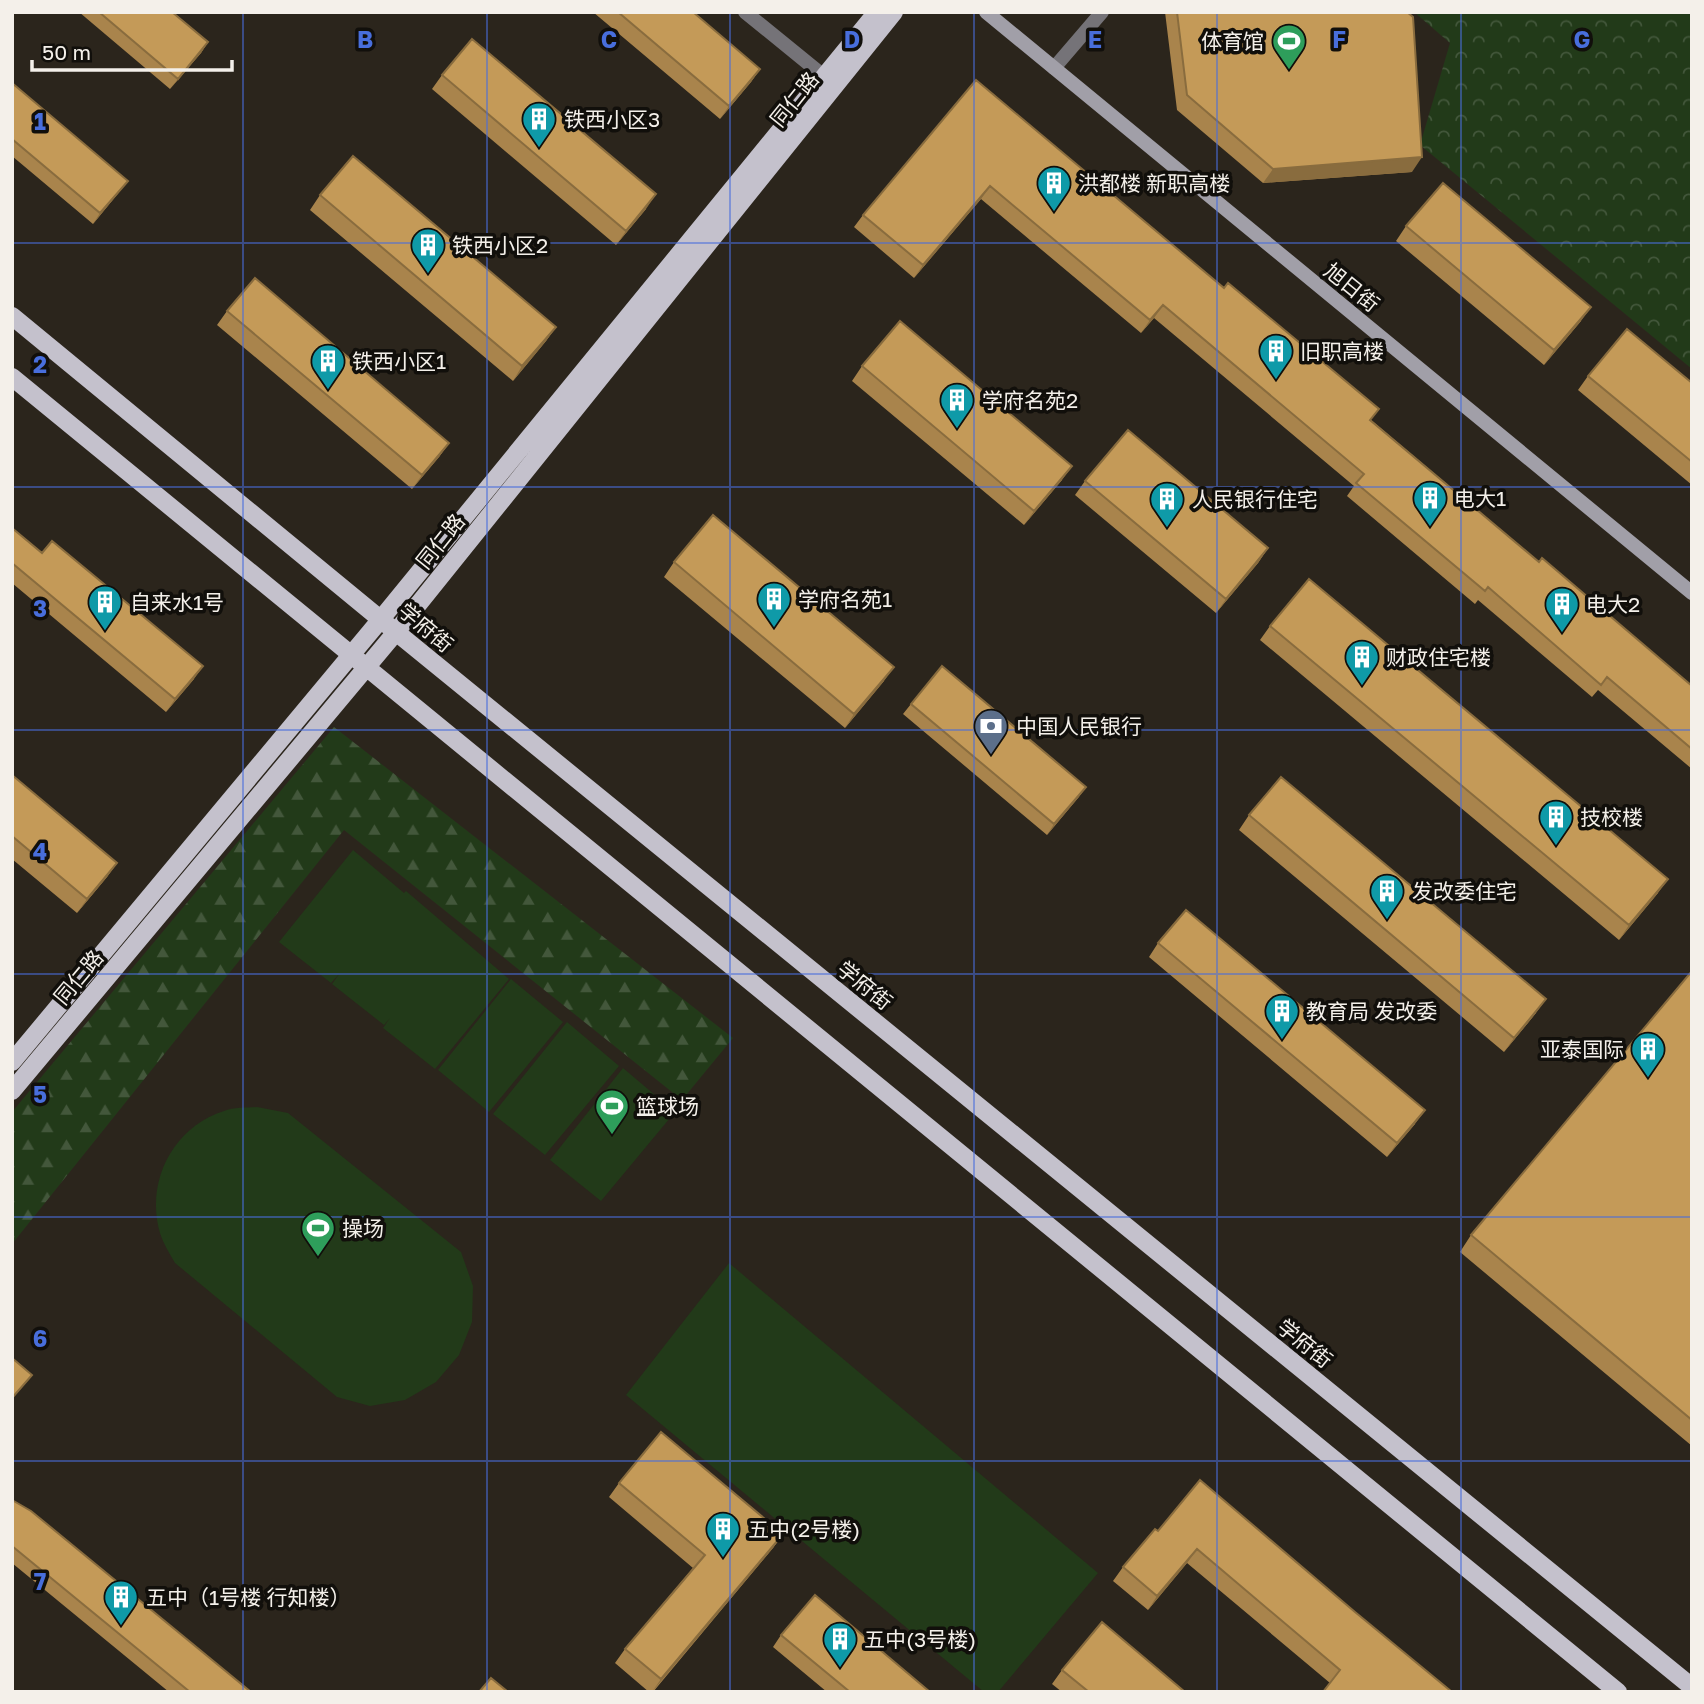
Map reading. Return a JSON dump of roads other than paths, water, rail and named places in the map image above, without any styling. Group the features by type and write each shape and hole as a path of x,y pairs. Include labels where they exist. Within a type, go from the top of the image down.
{"main road":[{"name":"同仁路","path":"12,1091 396,632 829,81 877,12"},
{"name":"同仁路","path":"12,1062 829,81 894,12"},
{"name":"旭日街","path":"986,12 1692,593"},
{"name":"学府街","path":"12,316 1692,1687"},
{"path":"12,377 1618,1692"}],"street":[{"path":"745,12 829,81"},
{"path":"1054,68 1102,12"}],"place":[{"name":"体育馆","path":"1289,71"},
{"name":"铁西小区3","path":"539,149"},
{"name":"洪都楼 新职高楼","path":"1054,213"},
{"name":"铁西小区2","path":"428,275"},
{"name":"旧职高楼","path":"1276,381"},
{"name":"铁西小区1","path":"328,391"},
{"name":"学府名苑2","path":"957,430"},
{"name":"电大1","path":"1430,528"},
{"name":"人民银行住宅","path":"1167,529"},
{"name":"学府名苑1","path":"774,629"},
{"name":"自来水1号","path":"105,632"},
{"name":"电大2","path":"1562,634"},
{"name":"财政住宅楼","path":"1362,687"},
{"name":"中国人民银行","path":"991,756"},
{"name":"技校楼","path":"1556,847"},
{"name":"发改委住宅","path":"1387,921"},
{"name":"教育局 发改委","path":"1282,1041"},
{"name":"亚泰国际","path":"1648,1079"},
{"name":"篮球场","path":"612,1136"},
{"name":"操场","path":"318,1258"},
{"name":"五中(2号楼)","path":"723,1559"},
{"name":"五中（1号楼 行知楼）","path":"121,1627"},
{"name":"五中(3号楼)","path":"840,1669"}]}
